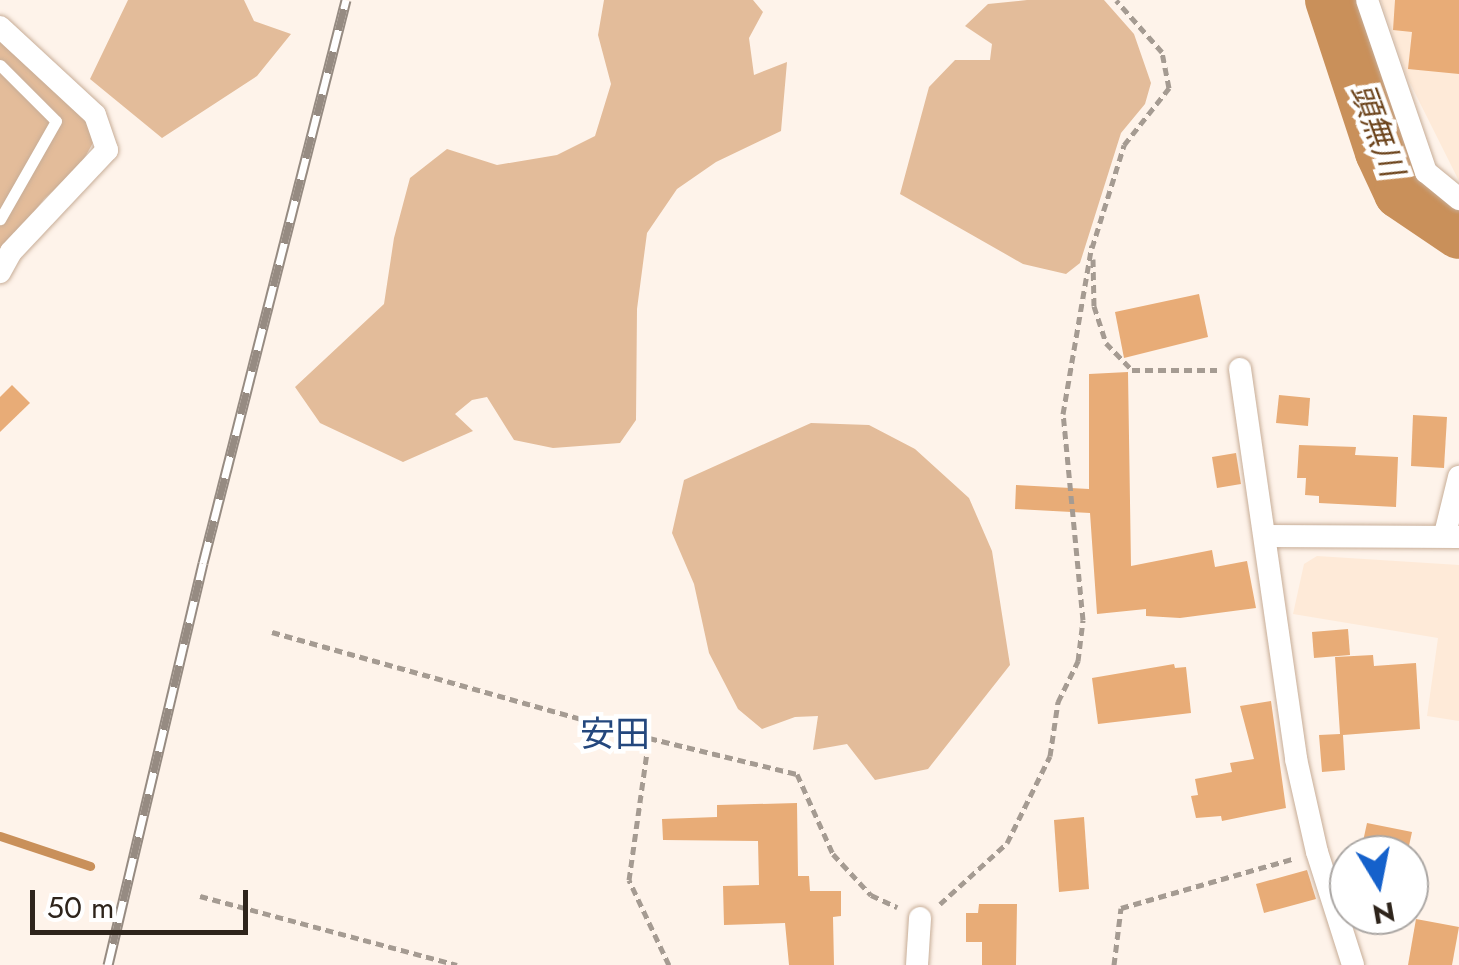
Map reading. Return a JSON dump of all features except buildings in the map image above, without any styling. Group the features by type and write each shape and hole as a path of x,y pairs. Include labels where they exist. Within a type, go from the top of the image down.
{"street":[{"path":"1367,0 1426,172 1459,200"},
{"path":"0,28 95,114 107,150 11,252 0,272"},
{"path":"1240,369 1296,759 1317,852 1353,965"},
{"path":"1267,536 1452,536 1459,478"},
{"path":"917,965 920,918"}],"lane":[{"path":"0,65 56,121 0,219"}],"path":[{"path":"272,632 648,738 797,774 832,854 871,894 920,918 952,896 1007,843 1050,756 1058,702 1078,661 1083,620 1063,414 1092,245 1124,145 1169,88 1162,52 1116,0"},
{"path":"1092,245 1094,306 1106,343 1132,370 1162,373 1240,369"},
{"path":"648,738 629,880 669,965"},
{"path":"1114,965 1121,908 1317,852"},
{"path":"200,896 456,965"}],"shaded area":[{"path":"128,0 244,0 254,21 291,34 257,76 162,138 90,79"},
{"path":"604,0 753,0 763,12 749,38 754,75 787,62 781,131 716,162 677,189 647,233 637,309 636,420 620,443 553,448 514,440 487,397 472,400 455,414 473,431 403,462 320,423 295,387 384,304 394,238 410,178 447,149 497,165 557,155 595,136 611,84 598,35"},
{"path":"1104,0 1134,34 1151,83 1145,104 1121,133 1080,263 1066,274 1023,264 900,194 929,87 955,60 990,60 992,44 965,26 988,4"},
{"path":"1381,0 1459,0 1459,181 1408,79"},
{"path":"0,41 82,113 94,141 80,166 44,199 0,256"},
{"path":"811,423 869,425 915,449 969,498 992,551 1010,665 928,769 875,780 847,744 813,750 818,716 795,717 762,729 738,709 709,653 694,584 672,533 684,480"},
{"path":"1317,556 1459,565 1459,721 1427,716 1438,638 1293,614 1304,564"}],"waterway":[{"name":"頭無川","path":"1331,0 1381,152 1400,193 1459,233"},
{"path":"0,836 90,866"}],"railway":[{"path":"108,965 203,563 346,0"}],"district":[{"name":"安田","path":"615,734"}]}
